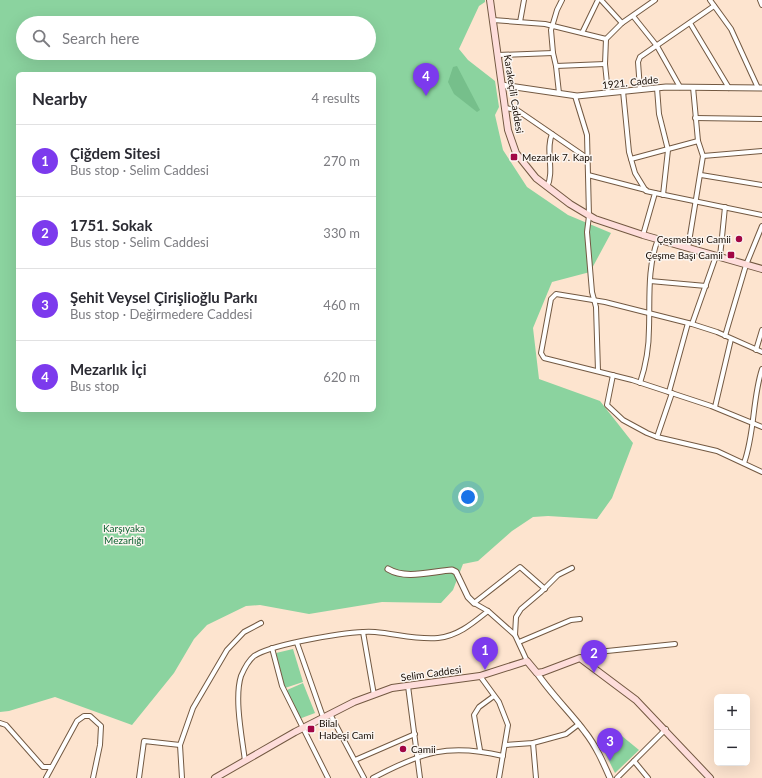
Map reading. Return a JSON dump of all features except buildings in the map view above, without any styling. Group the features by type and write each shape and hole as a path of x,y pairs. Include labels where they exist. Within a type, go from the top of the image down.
{"main road":[{"name":"Karakeçili Caddesi","path":"490,0 508,130 516,153 536,178 589,216 643,235 762,269"},
{"path":"527,661 537,673 580,658 636,700 666,729 710,778"},
{"name":"Selim Caddesi","path":"216,778 302,728 354,702 374,694 392,688 480,676 527,661"}],"street":[{"path":"520,22 524,0"},
{"path":"559,93 553,53 552,26 562,0"},
{"path":"582,32 598,0"},
{"path":"601,0 622,23"},
{"path":"608,93 605,64 606,39 622,23 655,0"},
{"path":"710,0 731,29 760,88"},
{"path":"760,0 762,5"},
{"path":"640,89 638,62 640,57 714,6"},
{"path":"633,16 657,46 680,87"},
{"path":"493,20 552,26 606,39"},
{"path":"690,23 729,88"},
{"path":"498,55 553,53"},
{"path":"556,66 605,64"},
{"name":"1921. Cadde","path":"502,84 576,96 640,89 680,87 760,88"},
{"path":"657,88 659,114 668,150 663,195"},
{"path":"688,248 697,202 703,156 698,140 693,88"},
{"path":"623,91 631,159 635,173 646,190"},
{"path":"576,96 586,128 589,216 587,232 593,300 596,307 598,371"},
{"path":"505,108 517,110 587,158"},
{"path":"695,118 762,119"},
{"path":"547,187 550,176 550,141 552,134"},
{"path":"631,159 668,150 698,140"},
{"path":"703,156 762,151"},
{"path":"588,175 654,193 762,215"},
{"path":"701,175 762,185"},
{"path":"643,235 654,193"},
{"path":"657,437 690,324 718,257 725,207"},
{"path":"725,336 746,265 762,226"},
{"path":"640,383 644,370 648,342 650,281 653,250 658,239"},
{"path":"650,281 706,286"},
{"path":"762,352 725,336 690,324 593,300 556,294 552,296 541,353 544,358 613,374 714,407 762,427"},
{"path":"756,350 762,330"},
{"path":"714,407 731,339"},
{"path":"744,463 753,423 757,388 762,369"},
{"path":"613,374 606,401 608,407 630,424 657,437 717,451 762,472"},
{"path":"474,603 520,567 545,589"},
{"path":"515,635 516,617 521,609 545,589 558,575 572,568"},
{"path":"388,569 393,572 418,574 452,570 456,572 468,597 474,603 488,611 515,635 527,661"},
{"path":"245,761 238,706 241,677 248,661 255,656 272,648 363,632 375,632 416,638 440,638 464,630 488,611"},
{"path":"519,642 570,620 580,619"},
{"path":"182,778 180,745 193,708 227,650 244,632 261,623"},
{"path":"363,632 374,694"},
{"path":"297,643 323,717"},
{"path":"580,658 608,651 675,644"},
{"path":"272,648 282,686 328,778"},
{"path":"537,673 545,686 579,724 600,756 610,778"},
{"path":"480,676 499,702 508,725 499,778"},
{"path":"408,686 420,778"},
{"path":"480,750 474,715 479,708 494,696"},
{"path":"330,714 364,778"},
{"path":"46,778 77,721 84,716 90,716 100,726 100,746 94,778"},
{"path":"0,722 6,725 43,767 51,767"},
{"path":"505,744 533,743 566,734 579,724"},
{"path":"617,778 666,729"},
{"path":"355,760 415,734"},
{"path":"139,778 144,741 180,745"},
{"path":"533,743 536,778"},
{"path":"373,778 399,765 429,753 444,750 480,750 503,756"},
{"path":"634,761 648,778"}],"green space":[{"name":"Karşıyaka Mezarlığı","path":"0,0 485,0 485,2 479,6 459,49 468,60 495,81 499,107 495,115 503,150 527,187 568,215 611,233 590,272 552,282 533,328 539,379 600,401 633,443 612,498 597,519 548,516 533,517 512,531 478,561 463,564 453,590 441,603 382,602 309,614 260,605 246,606 207,625 194,639 174,673 132,725 55,697 9,711 0,712"},
{"path":"457,66 480,110 477,112 454,94 448,82 453,67"},
{"path":"293,649 303,682 285,688 276,653"},
{"path":"303,683 315,713 299,719 287,690"},
{"path":"617,732 639,750 615,773 602,747"}],"place":[{"name":"Mezarlık İçi","path":"426,96"},
{"name":"Mezarlık 7. Kapı","path":"514,157"},
{"name":"Çeşmebaşı Camii","path":"739,239"},
{"name":"Çeşme Başı Camii","path":"731,255"},
{"name":"Çiğdem Sitesi","path":"485,670"},
{"name":"1751. Sokak","path":"594,673"},
{"name":"Bilal Habeşi Cami","path":"311,729"},
{"name":"Camii","path":"403,749"},
{"name":"Şehit Veysel Çirişlioğlu Parkı","path":"610,761"}]}
